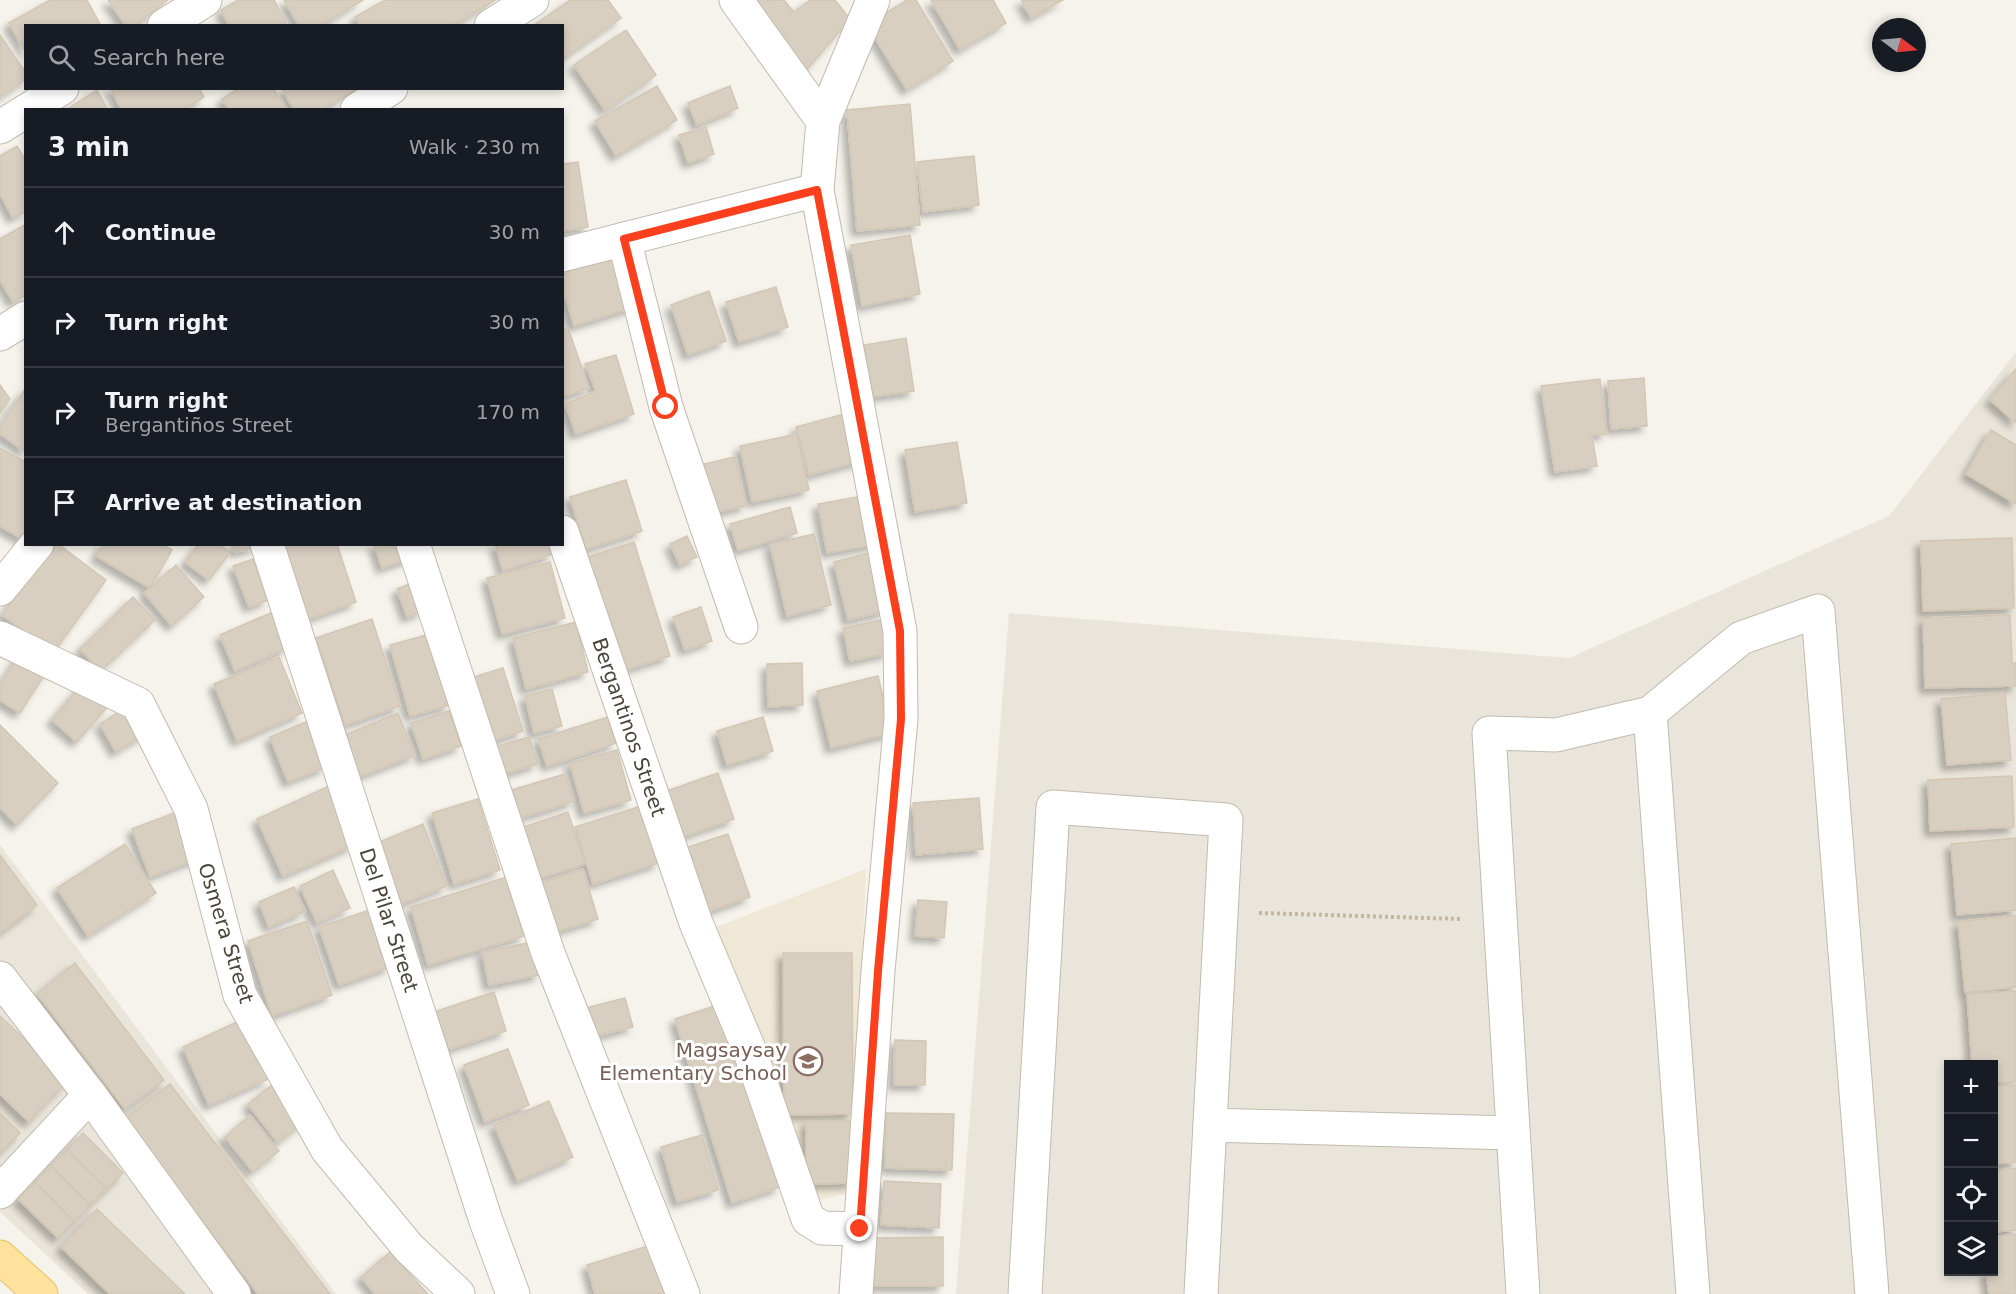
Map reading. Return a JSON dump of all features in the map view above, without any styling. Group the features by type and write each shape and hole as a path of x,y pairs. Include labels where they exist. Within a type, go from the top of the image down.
{"main road":[{"path":"0,1257 41,1294"}],"street":[{"path":"167,24 205,0"},
{"path":"494,24 532,0"},
{"path":"736,0 823,122"},
{"path":"856,1294 878,971 901,719 900,631 817,190 823,122 873,0"},
{"path":"30,108 59,90"},
{"path":"360,108 388,90"},
{"path":"0,127 24,112"},
{"path":"564,254 817,190"},
{"path":"624,239 666,407 741,627"},
{"path":"0,334 24,319"},
{"name":"Bergantinos Street","path":"564,538 696,923 749,1049 808,1219 822,1228 860,1229"},
{"path":"0,590 35,546"},
{"name":"Del Pilar Street","path":"268,546 486,1221 513,1294"},
{"path":"414,546 548,953 683,1294"},
{"path":"1523,1294 1489,733 1556,735 1650,713 1741,638 1818,611 1872,1294"},
{"name":"Osmera Street","path":"0,638 138,704 191,809 240,994 327,1149 409,1248 458,1294"},
{"path":"1650,713 1693,1294"},
{"path":"1025,1294 1053,807 1226,820 1201,1294"},
{"path":"0,978 90,1095 234,1294"},
{"path":"0,1192 90,1095"},
{"path":"1210,1125 1514,1132"}],"path":[{"path":"1222,911 1501,921"}],"shaded area":[{"path":"2016,352 2016,1294 956,1294 1009,613 1569,658 1889,516"},
{"path":"0,845 336,1294 88,1294 0,1212"},
{"name":"Magsaysay Elementary School","path":"866,869 853,1192 814,1201 706,931"}],"building":[{"path":"50,0 87,0 100,24 24,24 24,49 9,23"},
{"path":"108,0 168,0 138,24 125,24"},
{"path":"238,0 274,0 287,24 228,24 221,10"},
{"path":"284,0 363,0 323,24 298,24"},
{"path":"385,0 496,0 455,24 359,24 355,17"},
{"path":"570,0 608,0 621,18 564,58 564,24 536,24"},
{"path":"744,0 784,0 794,12 810,0 835,0 850,19 804,73"},
{"path":"907,0 916,0 953,61 907,90 867,25"},
{"path":"931,0 993,0 1006,23 960,50"},
{"path":"1021,0 1063,0 1031,18"},
{"path":"626,30 656,75 605,110 574,65"},
{"path":"0,35 24,70 24,80 0,97"},
{"path":"657,86 677,120 616,156 595,121"},
{"path":"730,86 738,108 697,125 688,103"},
{"path":"97,90 107,108 69,108"},
{"path":"111,90 200,90 204,97 186,108 121,108"},
{"path":"236,90 274,90 286,108 228,108 222,99"},
{"path":"283,90 355,90 325,108 293,108"},
{"path":"910,104 920,225 857,231 847,110"},
{"path":"706,127 714,154 688,163 679,135"},
{"path":"17,146 24,158 24,212 13,218 0,194 0,156"},
{"path":"974,156 979,205 923,212 917,162"},
{"path":"578,162 588,227 564,231 564,164"},
{"path":"24,225 24,296 13,302 0,280 0,239"},
{"path":"910,235 920,294 862,306 851,245"},
{"path":"618,245 637,306 574,326 564,293 564,261"},
{"path":"776,287 788,327 739,342 726,302"},
{"path":"709,291 726,341 688,355 671,305"},
{"path":"568,328 589,388 564,396 564,329"},
{"path":"906,338 914,391 871,397 864,345"},
{"path":"616,355 634,414 576,434 565,404 596,391 585,364"},
{"path":"2016,369 2016,423 1990,400"},
{"path":"1644,378 1647,426 1611,429 1608,381"},
{"path":"1600,379 1606,434 1592,435 1597,466 1555,472 1541,386"},
{"path":"0,385 10,399 0,413"},
{"path":"24,391 24,451 0,434 0,426"},
{"path":"852,412 864,460 809,475 796,427"},
{"path":"1991,430 2016,445 2016,504 1966,474"},
{"path":"797,434 809,490 752,502 740,446"},
{"path":"957,442 967,503 915,512 905,450"},
{"path":"0,448 24,461 24,540 0,526"},
{"path":"735,457 746,506 707,514 696,466"},
{"path":"626,480 642,531 586,549 570,497"},
{"path":"873,494 882,543 827,553 818,504"},
{"path":"790,507 797,533 738,550 730,524"},
{"path":"814,534 831,605 787,616 770,544"},
{"path":"687,536 697,557 680,565 670,544"},
{"path":"2012,538 2014,608 1923,611 1921,541"},
{"path":"634,542 670,656 619,672 584,558"},
{"path":"51,546 61,546 106,580 54,652 2,615"},
{"path":"102,546 166,546 172,550 150,588 96,556"},
{"path":"197,546 222,546 230,553 209,580 185,562"},
{"path":"232,546 256,547 236,552"},
{"path":"278,546 338,546 356,602 303,621"},
{"path":"375,546 407,546 411,558 382,568"},
{"path":"496,546 551,546 553,554 503,571"},
{"path":"872,552 886,611 848,620 834,562"},
{"path":"253,559 268,600 249,607 233,566"},
{"path":"550,562 565,618 502,634 487,578"},
{"path":"176,565 204,597 172,626 144,593"},
{"path":"412,583 423,611 407,617 397,589"},
{"path":"133,597 155,620 101,671 80,649"},
{"path":"701,607 712,641 685,650 673,617"},
{"path":"273,612 288,648 235,671 220,635"},
{"path":"2010,615 2012,663 2016,663 2016,686 1925,688 1923,618"},
{"path":"372,619 400,706 345,725 316,638"},
{"path":"881,620 889,653 850,661 843,628"},
{"path":"576,622 588,672 526,689 513,638"},
{"path":"430,634 450,705 410,716 390,645"},
{"path":"22,650 49,668 20,713 0,700 0,685"},
{"path":"279,657 302,713 237,741 214,684"},
{"path":"802,663 803,705 768,707 767,664"},
{"path":"503,668 523,731 482,744 464,680"},
{"path":"878,676 892,733 831,748 817,691"},
{"path":"83,683 109,705 77,742 52,720"},
{"path":"552,689 562,726 534,733 525,696"},
{"path":"2005,693 2011,760 1947,765 1941,699"},
{"path":"133,703 150,731 116,752 100,724"},
{"path":"449,711 461,746 423,759 411,723"},
{"path":"398,713 415,755 356,778 340,737"},
{"path":"608,717 616,743 547,766 538,739"},
{"path":"763,717 773,751 727,765 717,731"},
{"path":"308,721 326,767 288,782 270,737"},
{"path":"0,725 58,783 17,825 0,808"},
{"path":"529,737 538,764 497,776 488,749"},
{"path":"617,750 631,800 584,813 570,763"},
{"path":"718,773 734,819 676,839 661,793"},
{"path":"565,774 574,801 514,820 505,792"},
{"path":"2012,776 2014,827 1930,831 1928,780"},
{"path":"329,786 354,845 283,876 257,819"},
{"path":"979,798 983,849 916,855 913,803"},
{"path":"478,799 500,870 454,884 432,813"},
{"path":"641,806 659,863 593,884 575,827"},
{"path":"182,810 199,858 150,877 132,829"},
{"path":"568,812 585,864 537,879 521,828"},
{"path":"423,824 447,886 393,907 370,846"},
{"path":"728,834 750,897 704,913 682,849"},
{"path":"2016,838 2016,910 1957,915 1951,844"},
{"path":"125,844 156,893 88,936 57,888"},
{"path":"0,855 37,905 0,933"},
{"path":"583,869 598,919 549,934 534,885"},
{"path":"333,870 350,908 317,923 300,886"},
{"path":"507,877 524,936 428,965 411,907"},
{"path":"294,887 305,911 269,927 259,902"},
{"path":"918,900 947,902 944,938 915,936"},
{"path":"370,910 390,967 339,985 319,927"},
{"path":"2016,915 2016,987 1965,993 1958,922"},
{"path":"307,921 332,995 272,1016 248,941"},
{"path":"533,942 540,975 489,985 482,952"},
{"path":"783,953 852,953 853,1114 784,1115"},
{"path":"75,963 164,1080 125,1109 37,994"},
{"path":"2016,991 2016,1082 1998,1083 1998,1060 1972,1060 1967,994"},
{"path":"494,992 506,1031 446,1050 434,1012"},
{"path":"625,998 633,1027 593,1037 586,1008"},
{"path":"724,1003 780,1187 732,1203 675,1019"},
{"path":"0,1016 68,1080 29,1122 0,1094"},
{"path":"241,1020 268,1079 209,1105 183,1047"},
{"path":"895,1040 926,1041 925,1085 894,1085"},
{"path":"508,1049 529,1105 485,1122 464,1065"},
{"path":"274,1083 304,1122 278,1143 248,1104"},
{"path":"170,1084 330,1294 258,1294 125,1119"},
{"path":"2016,1085 2016,1162 1998,1164 1998,1086"},
{"path":"549,1101 573,1157 518,1181 494,1125"},
{"path":"0,1113 20,1133 0,1153"},
{"path":"886,1113 954,1114 952,1170 885,1168"},
{"path":"250,1115 279,1151 253,1172 225,1137"},
{"path":"806,1121 852,1121 852,1183 806,1184"},
{"path":"83,1133 123,1173 107,1189 67,1150"},
{"path":"702,1135 718,1190 677,1202 661,1147"},
{"path":"67,1150 107,1189 90,1205 51,1166"},
{"path":"51,1166 90,1205 74,1222 35,1182"},
{"path":"2016,1168 2016,1230 1998,1232 1998,1170"},
{"path":"884,1181 941,1184 939,1228 881,1225"},
{"path":"35,1182 74,1222 58,1238 18,1199"},
{"path":"97,1209 185,1294 110,1294 61,1247"},
{"path":"2016,1234 2016,1294 1989,1294 1987,1276 1998,1276 1998,1236"},
{"path":"943,1237 943,1286 873,1286 873,1238"},
{"path":"661,1242 677,1294 595,1294 587,1265"},
{"path":"390,1252 428,1294 375,1294 361,1277"}],"place":[{"name":"Magsaysay Elementary School","path":"808,1061"}],"route":[{"path":"666,407 624,239 817,190 900,631 901,719 878,971 860,1229"}]}
